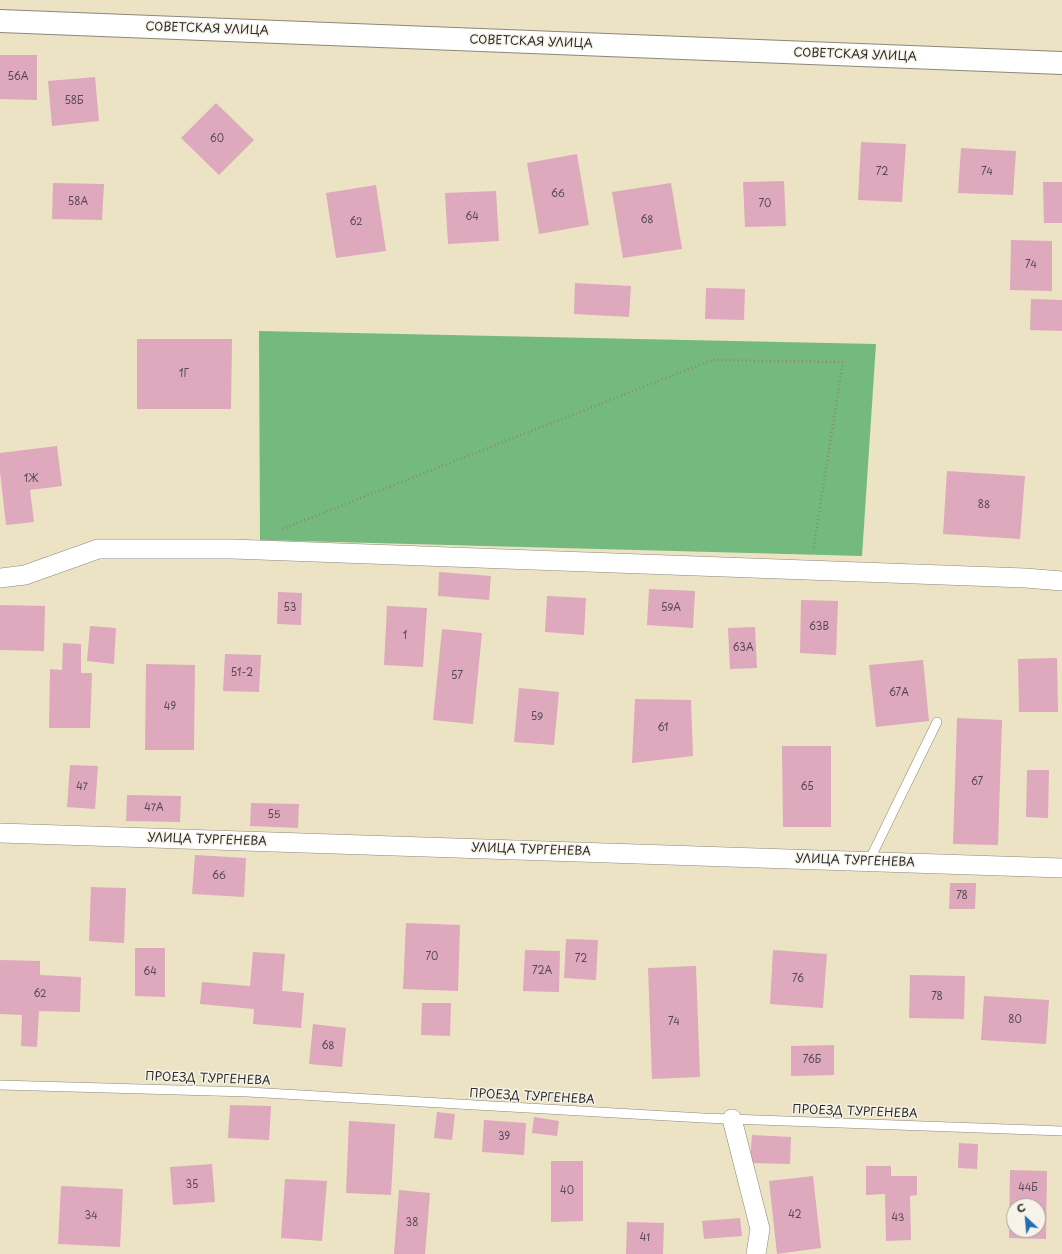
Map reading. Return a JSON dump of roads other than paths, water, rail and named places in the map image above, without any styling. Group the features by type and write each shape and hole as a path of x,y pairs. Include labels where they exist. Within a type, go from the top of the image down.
{"street":[{"name":"СОВЕТСКАЯ УЛИЦА","path":"0,21 1062,63"},
{"path":"0,578 25,575 98,549 232,549 1025,578 1062,581"},
{"name":"УЛИЦА ТУРГЕНЕВА","path":"0,833 1062,868"},
{"path":"732,1119 760,1229 756,1254"}],"lane":[{"path":"869,861 937,722"},
{"name":"ПРОЕЗД ТУРГЕНЕВА","path":"0,1085 255,1093 732,1119 1062,1131"}]}
